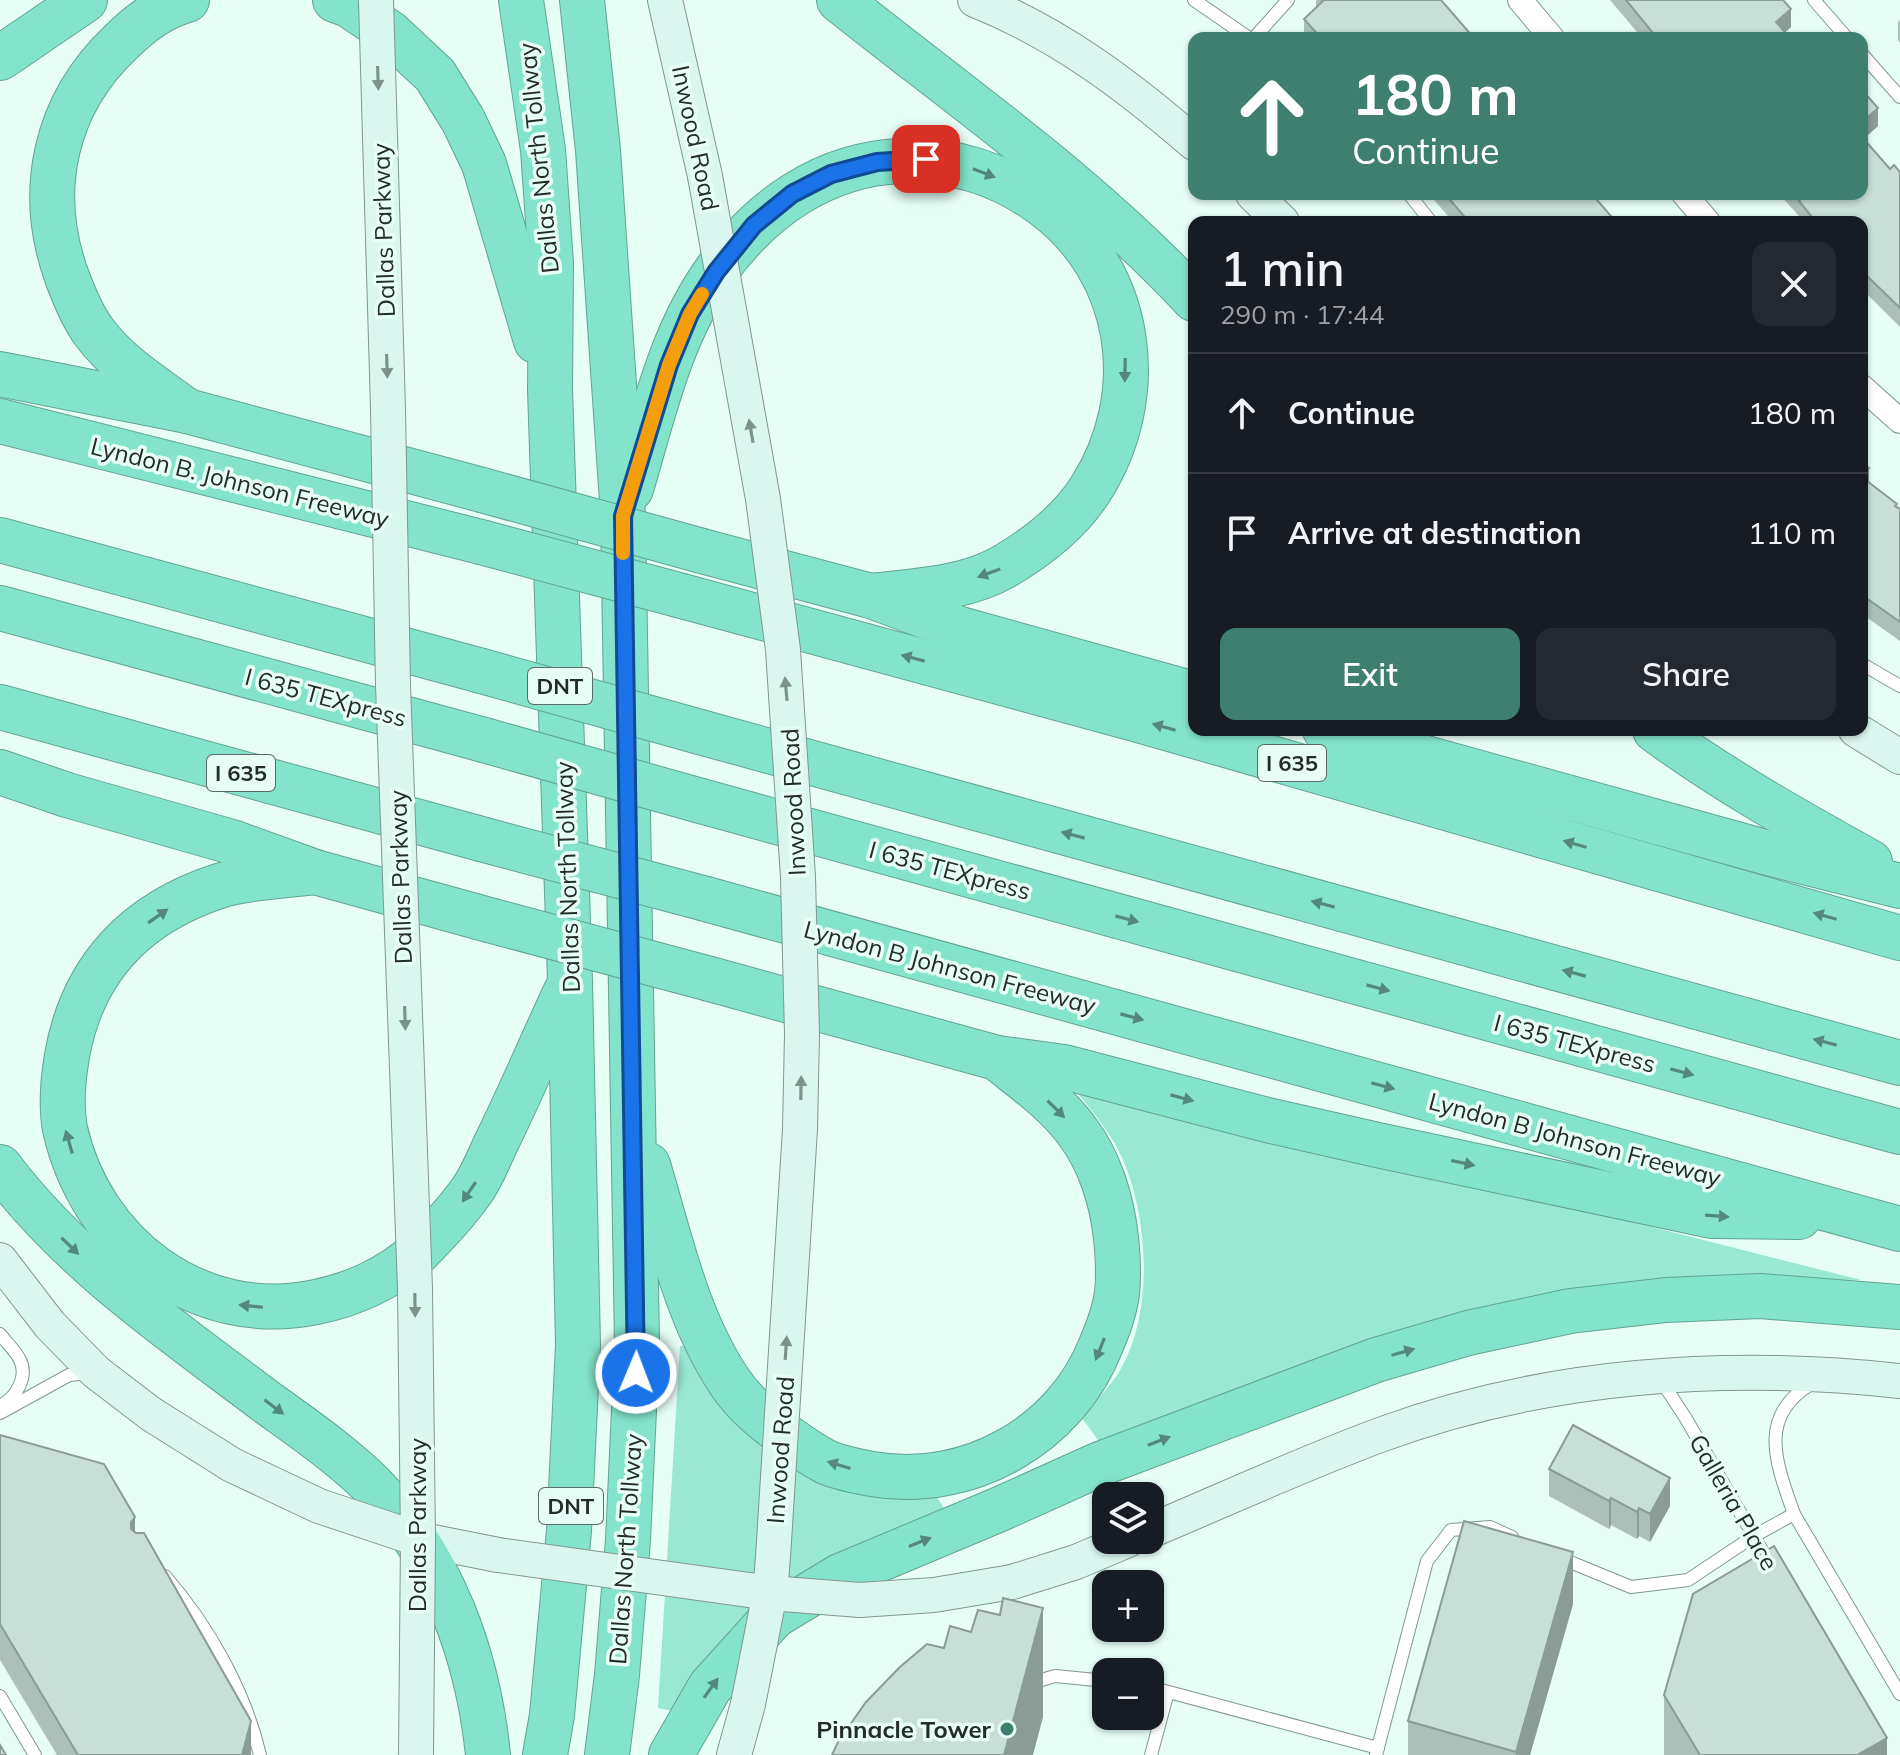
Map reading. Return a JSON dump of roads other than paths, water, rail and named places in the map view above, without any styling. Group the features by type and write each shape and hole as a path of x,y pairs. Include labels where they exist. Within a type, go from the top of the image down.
{"highway":[{"path":"0,58 85,0"},
{"path":"187,0 170,5 134,29 105,57 81,91 62,129 53,172 51,213 59,256 74,298 93,332 123,364 187,411"},
{"path":"335,0 349,5 401,43 435,75 463,120 484,164 550,390"},
{"name":"Dallas North Tollway","path":"521,0 543,150 549,235 550,390 570,981 578,1345 569,1531 552,1715 545,1755"},
{"name":"Dallas North Tollway","path":"582,0 598,150 623,516 637,1345 628,1540 607,1755"},
{"path":"839,0 1082,192 1169,271 1188,292"},
{"path":"623,516 669,365 690,314 716,272 754,225 792,194 831,174 877,162 926,159 977,169 1024,190 1062,218 1091,253 1113,294 1124,328 1126,370 1122,414 1109,456 1089,491 1065,520 1037,546 1003,568 962,582 871,596"},
{"path":"0,374 187,411 482,490 871,596 960,629 1188,692"},
{"name":"Lyndon B. Johnson Freeway","path":"0,421 481,542 1188,734"},
{"path":"0,540 1900,1063"},
{"name":"I 635 TEXpress","path":"0,608 1900,1132"},
{"name":"Lyndon B Johnson Freeway","path":"0,707 1881,1224"},
{"name":"Lyndon B. Johnson Freeway","path":"1194,736 1900,938"},
{"path":"1347,736 1772,854 1900,886"},
{"path":"1663,736 1694,759 1773,807 1900,879"},
{"path":"0,772 67,795 232,842 315,872 997,1058 1064,1067 1267,1120 1712,1216 1881,1224"},
{"path":"315,872 221,885 167,909 123,941 91,981 71,1030 64,1074 65,1126 76,1168 98,1208 128,1245 159,1272 200,1294 244,1307 289,1308 334,1298 373,1283 415,1254 472,1192 570,981"},
{"path":"632,1109 684,1287 729,1382 759,1417 827,1463 899,1479 935,1476 966,1469 1001,1454 1024,1442 1052,1421 1076,1393 1095,1361 1117,1295 1115,1227 1094,1159 1077,1131 1053,1105 997,1058"},
{"path":"0,1167 55,1232 93,1268 330,1449 373,1486 414,1538 437,1574 459,1625 476,1678 488,1755"},
{"path":"671,1755 710,1687 774,1616 840,1576 1100,1464 1376,1360 1468,1333 1555,1314 1666,1300 1760,1296 1900,1307"}],"main road":[{"name":"Dallas Parkway","path":"376,0 389,424 393,685 414,1272 418,1539 416,1755"},
{"name":"Inwood Road","path":"665,0 702,158 757,468 783,650 798,877 801,1097 770,1593 744,1723 734,1755"},
{"path":"975,0 1005,12 1071,47 1110,74 1188,138"},
{"path":"1259,200 1276,216"},
{"path":"1866,736 1900,757"},
{"path":"0,1260 50,1325 96,1372 151,1414 232,1465 257,1477 319,1506 418,1539 498,1555 770,1593 860,1600 934,1595 1012,1582 1095,1554"},
{"path":"1164,1525 1381,1435 1447,1414 1544,1390 1658,1376 1727,1372 1829,1373 1900,1381"}],"street":[{"path":"1520,0 1547,32"},
{"path":"1689,200 1703,216"},
{"path":"1868,392 1900,421"}],"lane":[{"path":"1194,0 1242,32"},
{"path":"1257,32 1288,0"},
{"path":"1814,0 1842,32"},
{"path":"1868,61 1900,97"},
{"path":"1414,200 1426,216"},
{"path":"1868,667 1900,686"},
{"path":"0,1334 21,1360 22,1378 13,1398 0,1406"},
{"path":"0,1413 69,1375 96,1372"},
{"name":"Galleria Place","path":"1829,1373 1795,1393 1777,1420 1774,1446 1794,1514 1900,1694"},
{"name":"Galleria Place","path":"1658,1376 1778,1577"},
{"path":"1549,1553 1631,1587 1688,1580 1754,1536 1794,1514"},
{"path":"1164,1691 1377,1752 1427,1561 1451,1530 1490,1527 1524,1542"},
{"path":"158,1568 204,1624 253,1724 260,1755"},
{"path":"1012,1688 1055,1676 1092,1680"},
{"path":"1151,1755 1168,1692"},
{"path":"0,1696 35,1755"}],"place":[{"name":"Pinnacle Tower","path":"1007,1729"}]}
